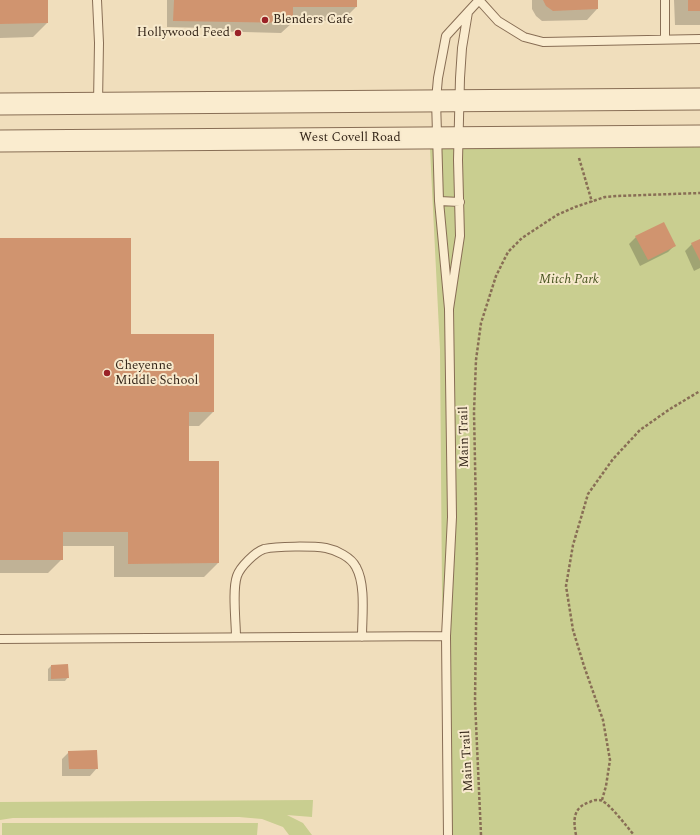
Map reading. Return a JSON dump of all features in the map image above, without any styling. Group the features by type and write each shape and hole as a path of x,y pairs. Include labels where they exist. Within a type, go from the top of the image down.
{"street":[{"path":"0,104 700,99"},
{"name":"West Covell Road","path":"0,141 700,136"}],"lane":[{"path":"97,0 99,43 98,103"},
{"path":"448,835 446,636 452,517 449,309 439,201 436,100 438,78 446,36 479,0 498,21 524,37 544,42 700,39"},
{"path":"665,0 665,39"},
{"path":"449,309 460,236 460,100 462,48 468,12"},
{"path":"439,201 460,202"},
{"path":"236,637 235,591 237,576 248,560 263,549 294,547 326,548 339,553 356,566 361,579 362,637"},
{"path":"0,639 446,636"}],"path":[{"path":"580,158 592,202"},
{"name":"Main Trail","path":"480,835 475,701 477,560 474,412 476,360 481,322 496,276 508,252 522,238 546,222 576,207 605,197 700,193"},
{"path":"602,800 610,760 603,720 573,630 566,586 573,545 588,494 613,459 640,430 670,409 700,391"},
{"path":"576,835 574,823 575,815 580,807 594,800 602,800 609,806 634,835"}],"green space":[{"name":"Mitch Park","path":"700,147 700,835 444,835 440,350 430,149"},
{"path":"313,800 312,817 287,815 303,823 312,835 289,835 283,827 262,819 239,817 13,818 0,820 0,802"},
{"path":"2,823 258,823 257,835 2,835"}],"building":[{"path":"0,0 48,0 48,23 0,24"},
{"path":"174,0 357,0 357,7 293,7 293,23 173,21"},
{"path":"543,0 598,0 598,9 553,11 546,6"},
{"path":"688,0 700,0 700,11 688,11"},
{"path":"664,222 676,246 648,260 635,236"},
{"name":"Cheyenne Middle School","path":"0,238 131,238 131,334 214,334 214,412 189,412 189,461 219,461 219,563 128,564 128,532 63,532 63,560 0,560"},
{"path":"700,239 700,261 691,243"},
{"path":"68,664 69,678 51,679 51,665"},
{"path":"97,750 98,769 69,769 68,751"}],"place":[{"name":"Blenders Cafe","path":"265,20"},
{"name":"Hollywood Feed","path":"238,33"},
{"name":"Cheyenne Middle School","path":"107,373"}]}
